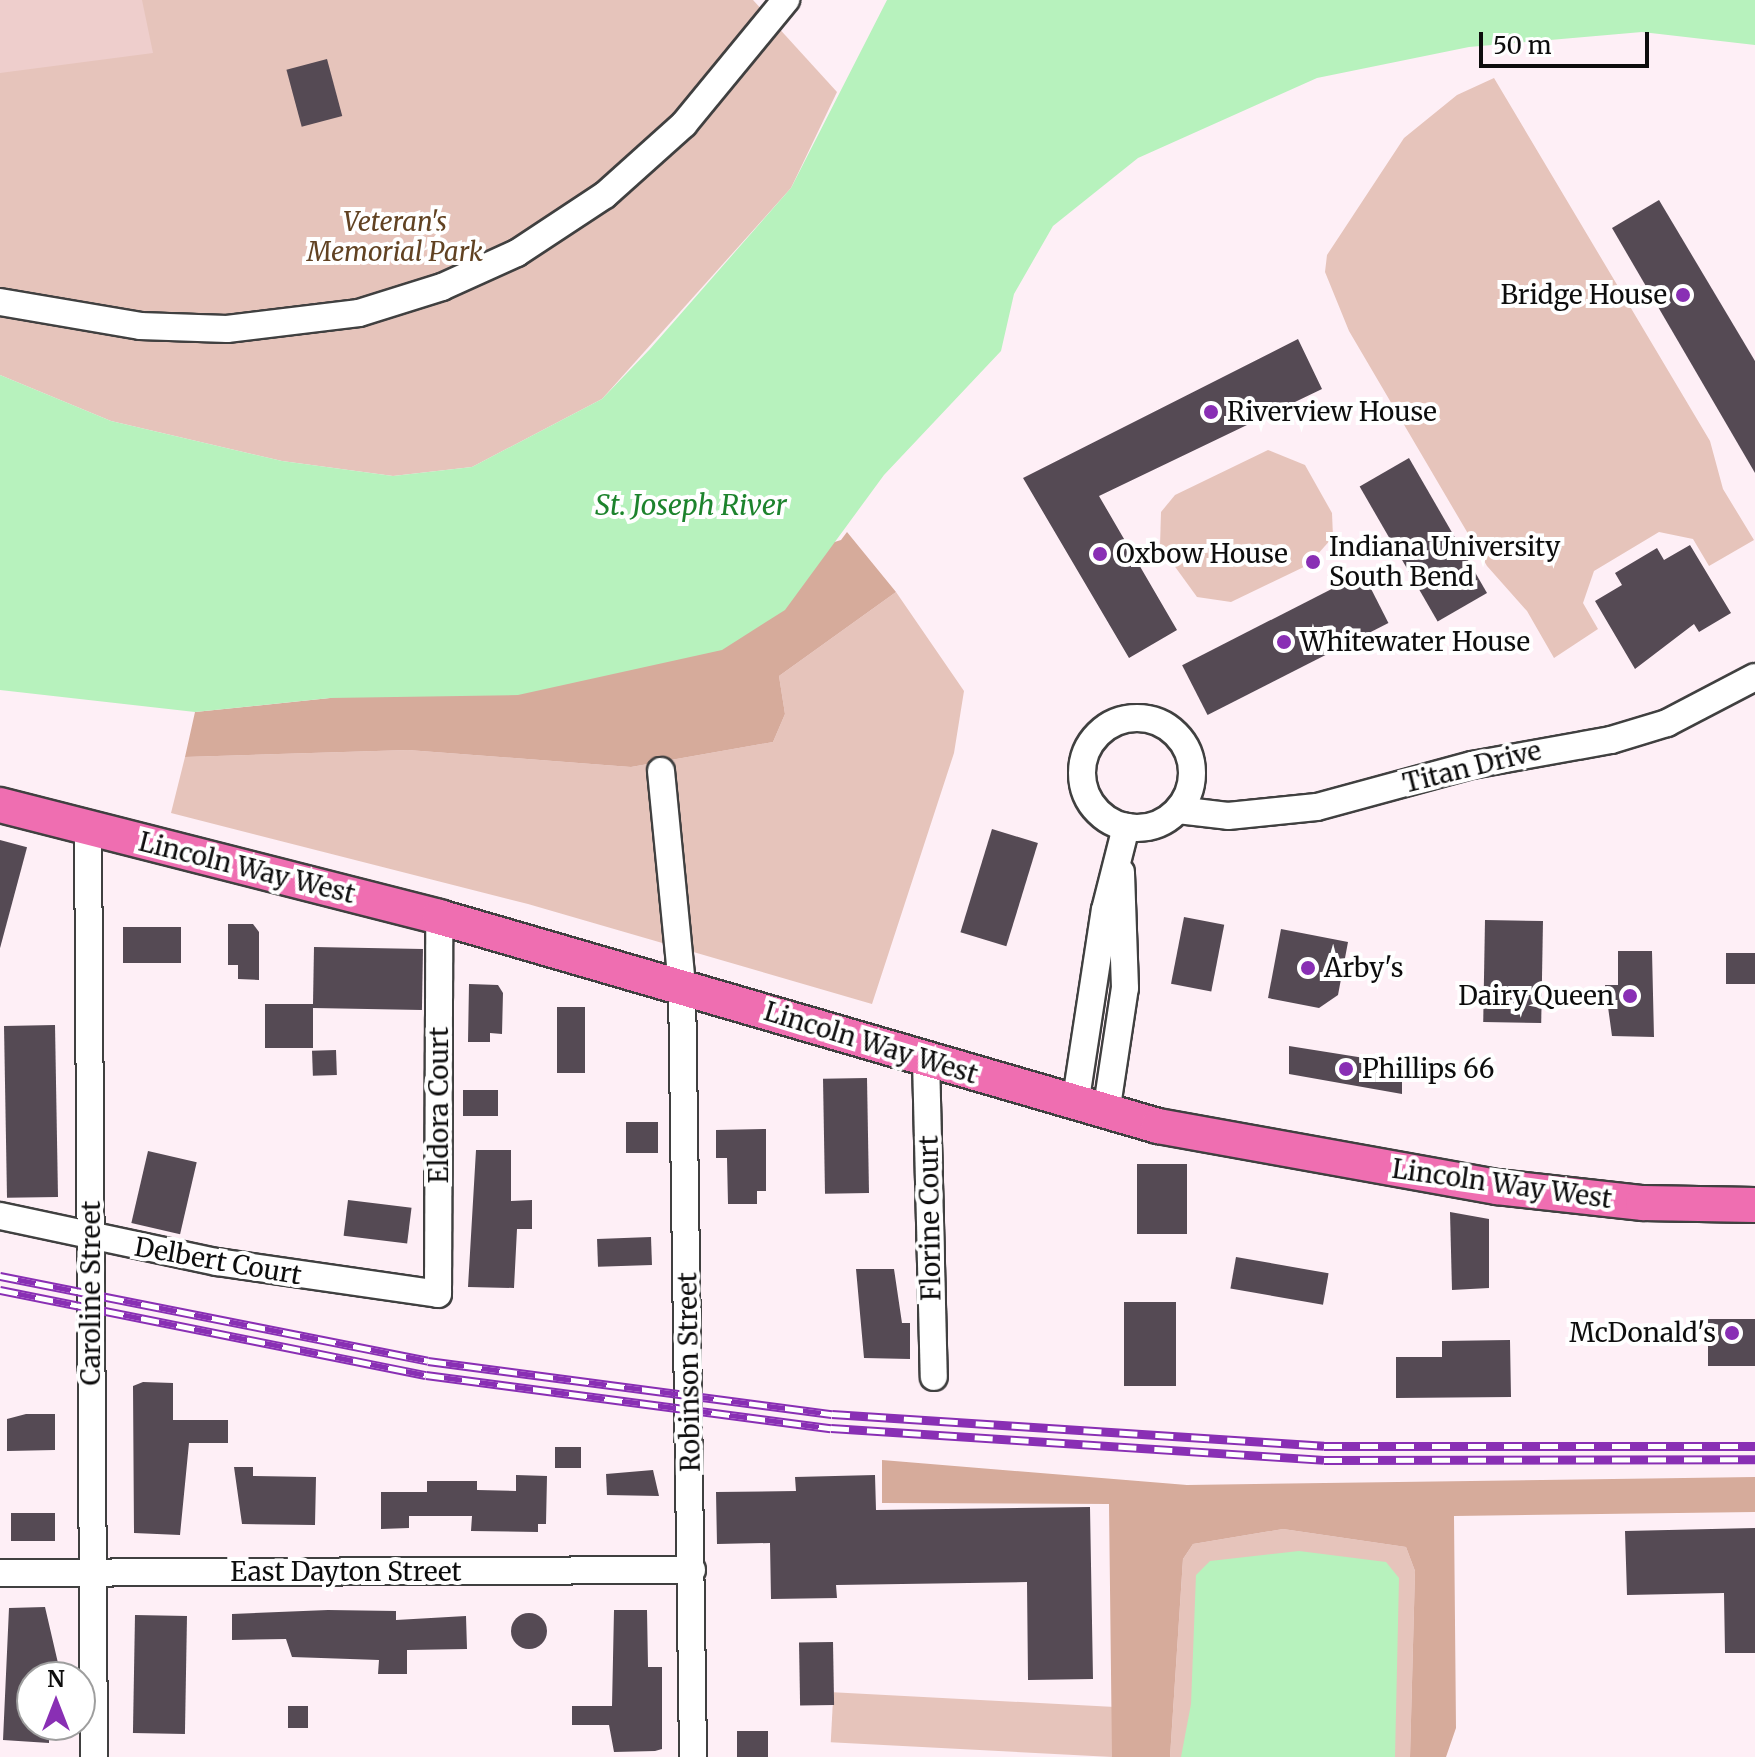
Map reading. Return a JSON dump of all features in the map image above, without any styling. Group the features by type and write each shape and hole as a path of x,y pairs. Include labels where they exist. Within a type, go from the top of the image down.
{"main road":[{"name":"Lincoln Way West","path":"0,805 439,917 682,986 1090,1109 1497,1187 1643,1203 1755,1205"}],"street":[{"path":"0,302 140,326 227,329 323,320 432,291 517,253 605,195 684,124 786,0"},
{"name":"Titan Drive","path":"1126,827 1162,822 1178,810 1228,816 1317,807 1472,765 1611,740 1667,723 1755,677"},
{"path":"1090,1109 1125,988 1120,865 1126,827 1095,809 1081,771 1092,739 1127,719 1148,719 1181,739 1192,778 1178,810"},
{"name":"Robinson Street","path":"661,771 682,986 693,1757"},
{"name":"Caroline Street","path":"88,828 94,1757"},
{"name":"Eldora Court","path":"438,1294 439,917"},
{"name":"Florine Court","path":"926,1059 934,1377"},
{"name":"Delbert Court","path":"0,1216 91,1237 438,1294"},
{"name":"East Dayton Street","path":"0,1573 692,1570"}],"green space":[{"name":"Veteran's Memorial Park","path":"0,0 753,0 837,92 791,188 602,399 472,467 393,476 282,461 111,421 0,375"},
{"path":"1494,78 1710,441 1723,489 1754,540 1709,566 1693,539 1659,532 1594,571 1583,603 1598,629 1554,658 1527,611 1487,566 1349,331 1325,272 1327,255 1404,138 1457,95"},
{"path":"1268,450 1305,465 1332,513 1333,537 1308,565 1231,602 1197,597 1160,546 1161,512 1175,495"},
{"path":"896,592 964,691 954,753 872,1004 528,904 171,813 185,757 408,750 631,767 773,742 785,714 779,676"},
{"path":"1283,1529 1406,1547 1415,1571 1410,1757 1170,1757 1183,1559 1193,1544"},
{"path":"833,1692 1115,1707 1112,1757 831,1742"}],"shaded area":[{"path":"0,0 142,0 153,53 0,73"},
{"path":"847,532 896,592 779,676 785,714 773,742 631,767 408,750 185,757 195,712 330,698 841,540"},
{"path":"882,1460 1187,1485 1755,1477 1755,1512 1454,1516 1456,1728 1446,1757 1410,1757 1415,1571 1406,1547 1283,1529 1193,1544 1183,1559 1170,1757 1112,1757 1109,1504 882,1503"}],"water":[{"name":"St. Joseph River","path":"887,0 1755,0 1755,45 1642,32 1469,47 1317,78 1138,158 1053,226 1014,294 1001,351 884,475 785,610 722,650 518,695 330,698 195,712 0,690 0,375 111,421 282,461 393,476 472,467 602,399 650,349 791,188"},
{"path":"1299,1551 1386,1562 1399,1578 1395,1757 1181,1757 1191,1704 1196,1575 1210,1561"}],"building":[{"path":"327,59 342,116 302,127 286,70"},
{"name":"Bridge House","path":"1659,200 1755,361 1755,473 1612,228"},
{"path":"1298,339 1322,389 1099,496 1177,630 1129,658 1023,478"},
{"path":"1409,458 1487,593 1438,622 1360,486"},
{"path":"1690,545 1731,613 1699,632 1694,624 1635,669 1595,601 1622,585 1615,573 1657,548 1664,560"},
{"name":"Whitewater House","path":"1363,573 1388,623 1208,715 1182,665"},
{"path":"992,829 1038,843 1006,946 960,932"},
{"path":"0,840 27,847 0,948"},
{"path":"1184,917 1224,925 1211,992 1171,984"},
{"path":"1485,920 1543,921 1541,1023 1483,1022"},
{"path":"228,924 253,924 259,932 259,980 238,979 238,965 228,965"},
{"path":"123,927 181,927 181,963 123,963"},
{"name":"Arby's","path":"1281,929 1348,942 1338,995 1319,1008 1268,998"},
{"path":"314,947 423,949 422,1010 313,1008"},
{"name":"Dairy Queen","path":"1618,951 1652,951 1654,1037 1612,1036 1605,985 1618,985"},
{"path":"1726,953 1755,953 1755,984 1726,984"},
{"path":"469,984 498,985 503,993 502,1034 490,1033 490,1042 468,1042"},
{"path":"265,1004 313,1004 313,1048 265,1048"},
{"path":"557,1007 585,1007 585,1073 557,1073"},
{"path":"55,1025 58,1197 7,1198 4,1026"},
{"name":"Phillips 66","path":"1289,1046 1402,1064 1402,1094 1289,1074"},
{"path":"336,1050 337,1075 313,1076 312,1051"},
{"path":"867,1078 869,1193 825,1194 823,1079"},
{"path":"463,1090 498,1090 498,1116 463,1116"},
{"path":"626,1122 658,1122 658,1153 626,1153"},
{"path":"766,1129 766,1191 757,1191 757,1204 728,1204 727,1158 716,1158 716,1130"},
{"path":"476,1150 511,1150 511,1201 532,1200 532,1229 517,1229 514,1288 468,1287"},
{"path":"148,1151 197,1162 180,1234 131,1223"},
{"path":"1137,1164 1187,1164 1187,1234 1137,1234"},
{"path":"348,1200 412,1208 407,1244 344,1236"},
{"path":"1450,1212 1489,1219 1489,1288 1452,1290"},
{"path":"651,1237 652,1265 598,1267 597,1239"},
{"path":"1236,1257 1329,1273 1323,1305 1230,1289"},
{"path":"856,1269 894,1269 902,1323 910,1323 910,1359 864,1358"},
{"path":"1124,1302 1176,1302 1176,1386 1124,1386"},
{"name":"McDonald's","path":"1708,1319 1755,1319 1755,1366 1708,1366"},
{"path":"1510,1340 1511,1397 1396,1398 1396,1357 1442,1357 1442,1341"},
{"path":"143,1382 173,1383 173,1420 228,1420 228,1443 189,1443 180,1535 134,1533 133,1386"},
{"path":"26,1414 55,1414 55,1450 7,1451 7,1419"},
{"path":"555,1447 581,1447 581,1468 555,1468"},
{"path":"234,1467 253,1467 253,1476 316,1477 315,1525 242,1524"},
{"path":"653,1470 659,1496 607,1495 606,1474"},
{"path":"516,1475 547,1476 546,1524 538,1524 538,1532 471,1531 472,1516 409,1516 409,1528 381,1529 381,1492 427,1492 427,1481 477,1481 477,1490 516,1491"},
{"path":"875,1475 876,1510 1090,1507 1093,1679 1028,1680 1027,1582 836,1585 837,1598 771,1599 770,1543 717,1544 716,1492 796,1491 795,1477"},
{"path":"11,1513 55,1513 55,1541 11,1541"},
{"path":"1755,1528 1755,1653 1725,1653 1724,1593 1627,1595 1625,1531"},
{"path":"45,1607 58,1661 16,1661 16,1741 3,1740 9,1608"},
{"path":"614,1610 647,1610 648,1667 662,1667 662,1749 614,1752 609,1725 572,1725 572,1706 612,1706"},
{"path":"396,1611 396,1620 466,1616 467,1649 407,1650 407,1674 378,1674 379,1660 292,1657 286,1639 232,1640 232,1614"},
{"path":"529,1613 541,1619 547,1631 541,1643 529,1649 517,1643 511,1631 517,1619"},
{"path":"135,1615 187,1616 185,1734 133,1733"},
{"path":"833,1642 834,1705 800,1706 799,1643"},
{"path":"288,1706 308,1706 308,1728 288,1728"},
{"path":"737,1731 768,1731 768,1757 737,1757"}],"railway":[{"path":"0,1276 428,1361 832,1414 1324,1446 1755,1446"},
{"path":"0,1290 426,1375 831,1428 1324,1460 1755,1459"}],"place":[{"name":"Bridge House","path":"1683,295"},
{"name":"Riverview House","path":"1211,412"},
{"name":"Oxbow House","path":"1100,554"},
{"name":"Indiana University South Bend","path":"1313,562"},
{"name":"Whitewater House","path":"1284,642"},
{"name":"Arby's","path":"1308,968"},
{"name":"Dairy Queen","path":"1630,996"},
{"name":"Phillips 66","path":"1346,1069"},
{"name":"McDonald's","path":"1732,1333"}]}
